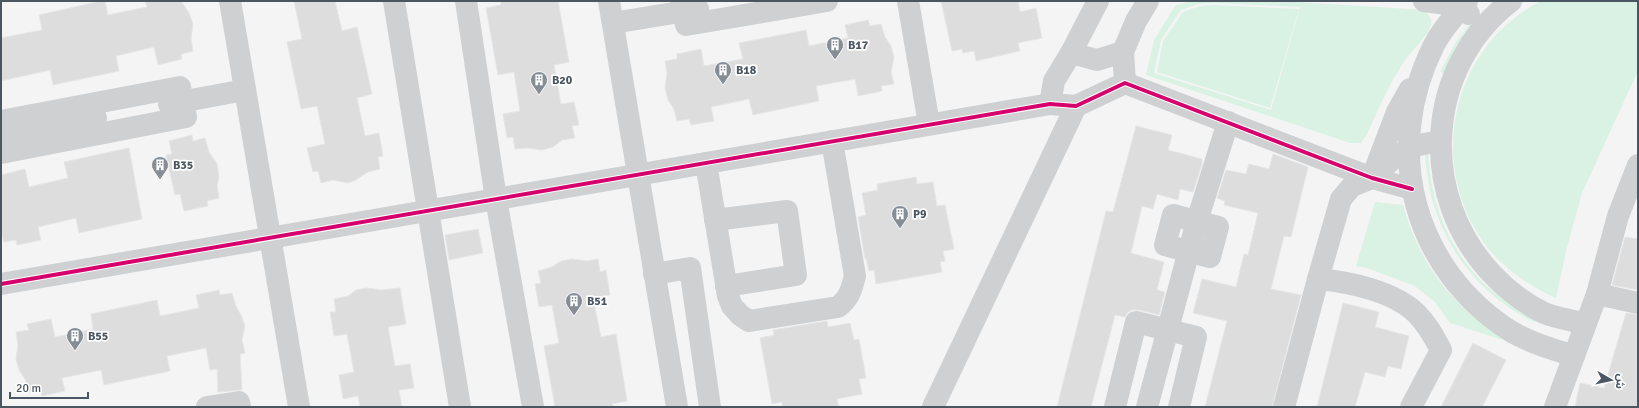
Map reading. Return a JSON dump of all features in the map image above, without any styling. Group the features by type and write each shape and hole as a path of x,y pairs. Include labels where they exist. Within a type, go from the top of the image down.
{"street":[{"path":"230,1 299,407"},
{"path":"394,1 460,407"},
{"path":"466,1 496,199 533,407"},
{"path":"609,1 677,407"},
{"path":"613,23 683,6 744,1"},
{"path":"683,6 686,25 827,1"},
{"path":"908,1 929,124"},
{"path":"1050,104 1054,81 1071,53 1098,1"},
{"path":"1125,83 1123,52 1136,20 1148,1"},
{"path":"1424,1 1464,4 1482,28"},
{"path":"1511,1 1482,28 1468,48 1453,81 1443,116 1440,141 1446,194 1455,219 1467,242 1483,264 1501,283 1522,299 1545,313 1586,324"},
{"path":"1464,4 1451,19 1435,44 1423,72 1414,100 1409,130 1408,149 1412,190 1420,218 1432,246 1447,272 1466,295 1488,315 1513,332 1540,346 1574,356"},
{"path":"1071,53 1097,60 1123,52"},
{"path":"1372,178 1397,112 1409,91 1423,72"},
{"path":"1,284 929,124 1050,104 1076,106 1125,83 1372,178 1412,190"},
{"path":"1,121 180,86 186,118 1,153"},
{"path":"1,136 245,90"},
{"path":"933,407 1076,106"},
{"path":"1197,221 1228,122"},
{"path":"706,163 726,286 732,306 740,315 749,321 838,307 846,301 851,291 854,276 832,141"},
{"path":"1341,199 1352,186 1372,178 1395,157 1408,149 1419,145 1440,141"},
{"path":"1284,407 1341,199 1339,184 1331,162"},
{"path":"1555,407 1597,294 1618,216 1638,165"},
{"path":"715,220 787,210 796,275 726,286"},
{"path":"1173,215 1197,221 1218,227 1210,257 1165,245 1173,215"},
{"path":"1147,407 1189,252"},
{"path":"654,274 690,268 710,407"},
{"path":"1318,279 1338,281 1358,286 1379,292 1399,301 1417,314 1431,330 1441,350 1410,407"},
{"path":"1597,294 1638,303"},
{"path":"1115,407 1136,322 1196,337 1179,407"},
{"path":"207,407 239,402 240,407"}],"green space":[{"path":"1191,1 1280,1 1425,10 1430,17 1431,22 1428,32 1406,59 1394,77 1366,136 1361,143 1350,143 1146,75 1154,40 1175,6","holes":["1214,3 1300,7 1271,110 1154,73 1161,40 1181,10 1199,4"]},
{"path":"1541,1 1638,1 1638,71 1582,193 1567,247 1556,298 1522,279 1506,267 1492,253 1471,221 1458,186 1453,151 1456,115 1467,80 1485,49 1509,22"},
{"path":"1214,5 1299,9 1270,108 1157,72 1163,41 1183,12 1200,6"},
{"path":"1470,24 1473,26 1454,53 1444,73 1440,72 1456,42"},
{"path":"1428,151 1431,178 1437,205 1446,229 1458,252 1473,272 1492,291 1513,307 1537,320 1534,322 1510,308 1489,292 1471,273 1456,252 1443,230 1434,205 1428,179 1425,152"},
{"path":"1375,202 1403,205 1420,250 1446,290 1469,313 1509,342 1450,323 1435,302 1415,286 1367,268 1356,266"}],"building":[{"path":"105,1 108,15 147,7 145,1 181,1 189,13 193,24 191,38 193,51 181,54 182,59 158,65 154,47 116,56 119,71 53,85 50,70 1,81 1,38 42,30 39,15"},
{"path":"294,1 335,1 342,31 357,27 372,94 357,98 365,136 379,133 383,156 378,157 380,169 368,172 348,183 333,180 321,183 318,171 313,172 307,148 325,144 317,106 301,109 287,42 302,39"},
{"name":"B20","path":"501,1 558,1 569,62 554,65 561,104 574,102 579,125 572,126 575,138 562,140 553,147 542,150 527,148 515,149 513,137 507,138 503,114 520,111 514,72 498,75 486,8 501,5"},
{"path":"941,1 1018,1 1020,12 1036,8 1042,38 1018,43 1020,51 976,61 974,51 963,53 962,49 952,51"},
{"path":"868,20 870,26 881,24 885,37 891,46 894,57 891,72 894,84 881,86 882,91 858,96 855,79 816,86 819,101 753,115 749,99 711,107 714,121 691,125 689,119 677,121 674,109 668,100 665,88 667,74 665,61 677,59 677,54 701,49 704,66 743,59 739,43 806,30 809,46 848,38 845,25"},
{"path":"1136,126 1172,135 1168,150 1202,159 1202,164 1193,192 1180,189 1178,200 1157,194 1153,209 1142,206 1131,253 1164,262 1157,290 1165,292 1159,315 1139,310 1132,310 1127,313 1125,317 1115,315 1091,407 1057,407 1106,211 1113,212"},
{"path":"192,135 193,141 205,138 209,152 217,164 219,177 217,185 219,198 207,201 208,206 184,211 180,194 175,195 166,155 172,154 169,141"},
{"path":"129,148 142,219 79,233 76,218 38,227 41,240 17,245 16,240 4,242 1,231 1,175 25,169 29,187 68,178 64,162"},
{"path":"1273,154 1308,167 1291,237 1284,236 1271,289 1301,295 1272,407 1205,407 1227,321 1193,313 1202,279 1236,287 1244,254 1248,255 1258,213 1224,205 1225,201 1217,198 1226,170 1246,174 1249,164 1269,169"},
{"name":"P9","path":"916,177 917,184 933,182 937,206 945,205 954,249 943,251 945,261 940,262 942,272 876,284 874,270 869,271 866,258 865,259 858,217 866,215 862,193 878,190 877,184"},
{"path":"478,229 483,253 449,260 445,235"},
{"path":"1625,237 1638,239 1638,290 1612,285"},
{"name":"B51","path":"572,259 587,261 598,259 600,272 606,270 610,295 593,298 601,337 616,334 627,401 612,404 613,407 555,407 544,346 559,343 552,305 539,307 535,284 541,283 538,271 552,267 561,261"},
{"path":"367,288 381,290 400,288 406,324 388,327 395,366 410,364 414,388 399,390 402,407 360,407 358,396 343,399 339,375 354,372 347,334 334,336 330,312 336,312 334,299 348,296 356,290"},
{"path":"219,290 220,295 232,293 245,326 242,340 245,353 240,354 242,390 218,392 217,369 210,370 206,348 167,356 170,371 104,385 101,370 62,378 65,391 42,396 41,390 29,392 25,379 19,370 16,359 18,345 16,332 29,330 27,324 51,319 55,337 93,329 91,314 157,300 160,316 199,308 196,295"},
{"path":"1343,303 1379,312 1375,327 1409,336 1401,369 1388,366 1385,377 1365,372 1355,407 1317,407"},
{"path":"1626,313 1638,315 1638,407 1575,407 1580,383 1604,388"},
{"path":"827,321 828,327 850,323 854,340 859,339 866,378 859,379 862,394 837,399 839,407 782,407 782,402 772,404 760,338 774,335 773,330"},
{"path":"1473,343 1506,360 1482,407 1441,407"}],"cycle path":[{"path":"1,284 1050,104 1076,106 1125,83 1372,178 1412,189"}],"place":[{"name":"B17","path":"835,60"},
{"name":"B18","path":"723,85"},
{"name":"B20","path":"539,95"},
{"name":"B35","path":"160,180"},
{"name":"P9","path":"900,229"},
{"name":"B51","path":"574,316"},
{"name":"B55","path":"75,351"}]}
